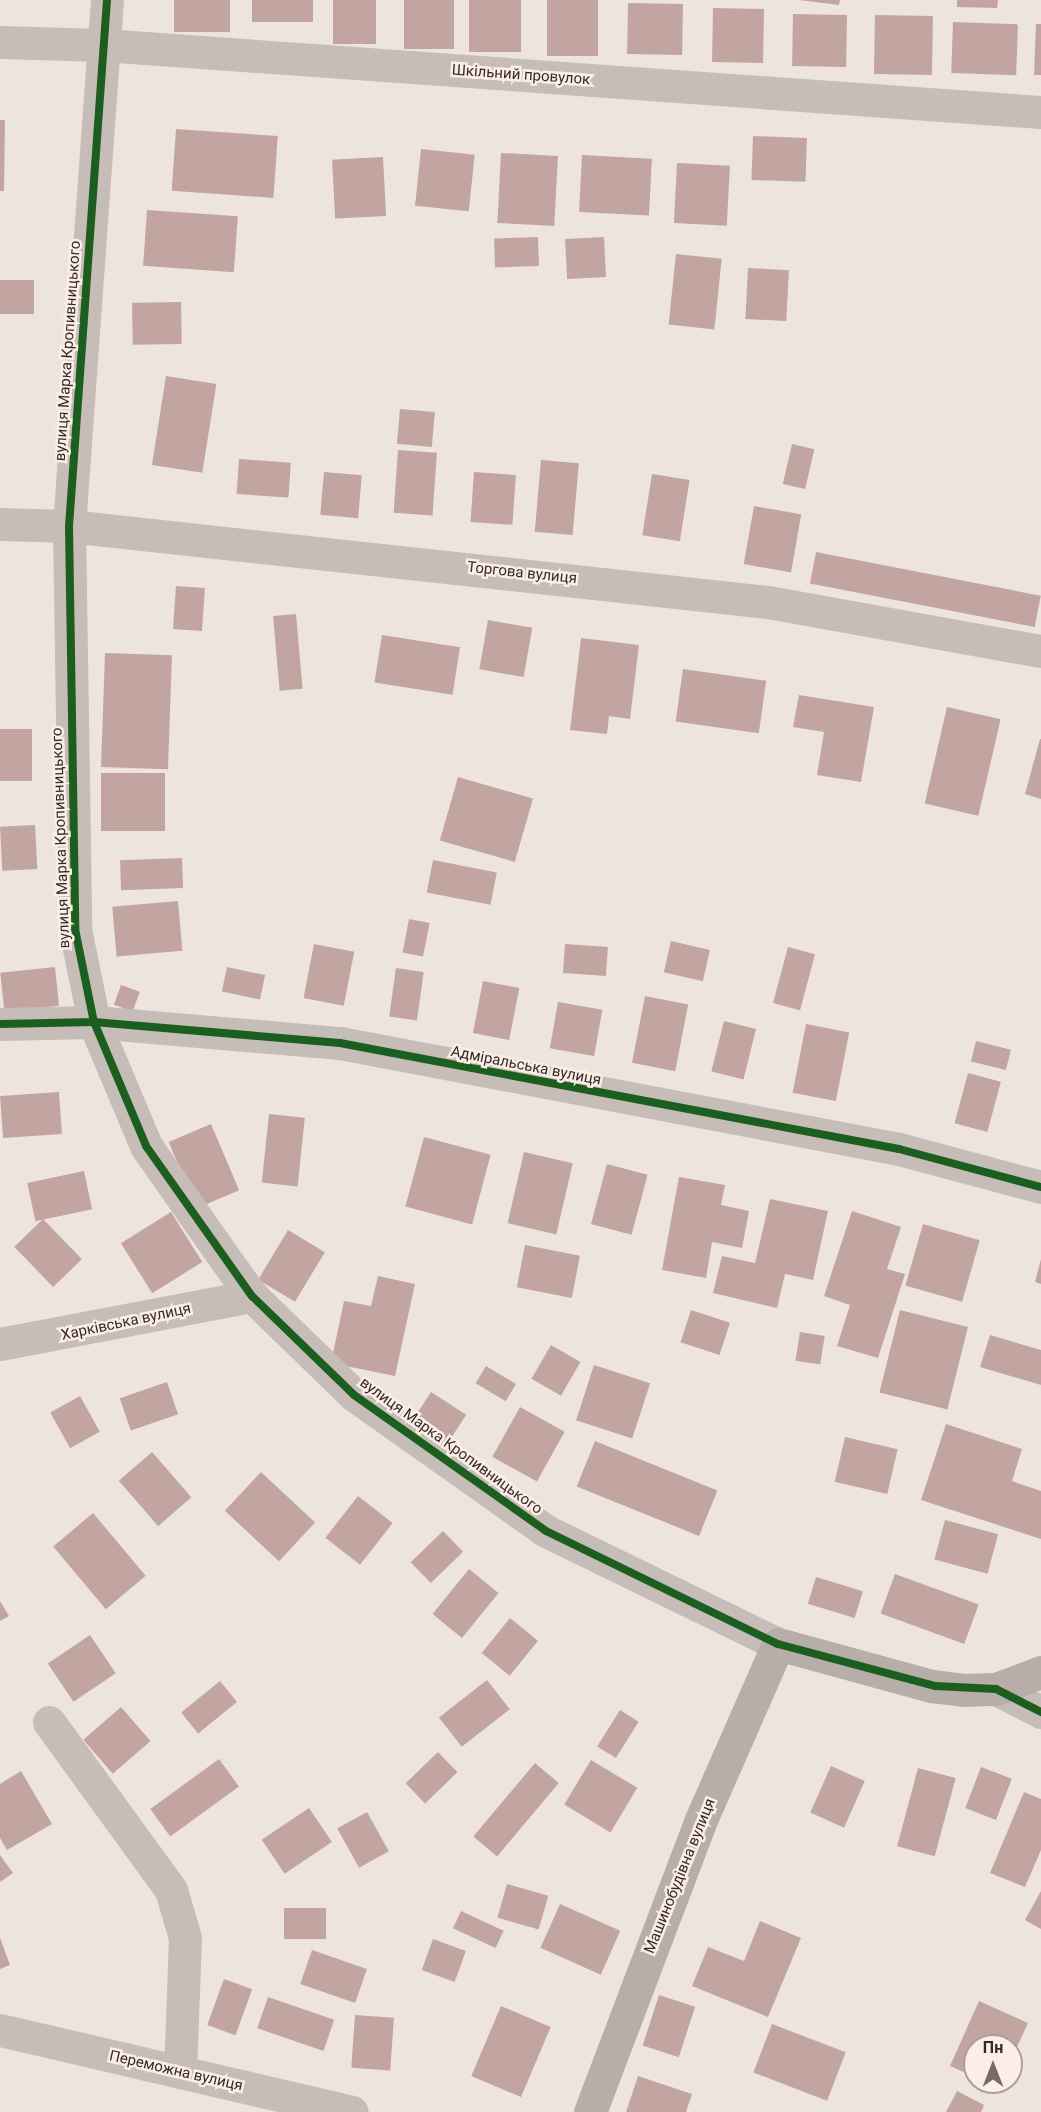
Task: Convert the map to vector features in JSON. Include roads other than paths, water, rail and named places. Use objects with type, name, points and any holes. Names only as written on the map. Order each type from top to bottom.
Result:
[{"type":"street","name":"вулиця Марка Кропивницького","points":[[107,0],[69,526],[75,929],[94,1023],[146,1146],[252,1296],[354,1395],[546,1531],[778,1644],[935,1686],[996,1689],[1041,1712]]},
{"type":"street","name":"Шкільний провулок","points":[[0,42],[104,45],[1041,112]]},
{"type":"street","name":"Торгова вулиця","points":[[0,524],[69,526],[768,602],[1041,651]]},
{"type":"street","name":"Адміральська вулиця","points":[[0,1024],[94,1023],[231,1031],[340,1043],[899,1149],[1041,1187]]},
{"type":"street","name":"Харківська вулиця","points":[[0,1344],[252,1296]]},
{"type":"street","name":"Машинобудівна вулиця","points":[[590,2112],[700,1822],[778,1644]]},
{"type":"street","points":[[996,1689],[1041,1672]]},
{"type":"street","points":[[49,1722],[171,1890],[185,1938],[180,2072]]},
{"type":"street","name":"Переможна вулиця","points":[[0,2030],[352,2112]]}]
